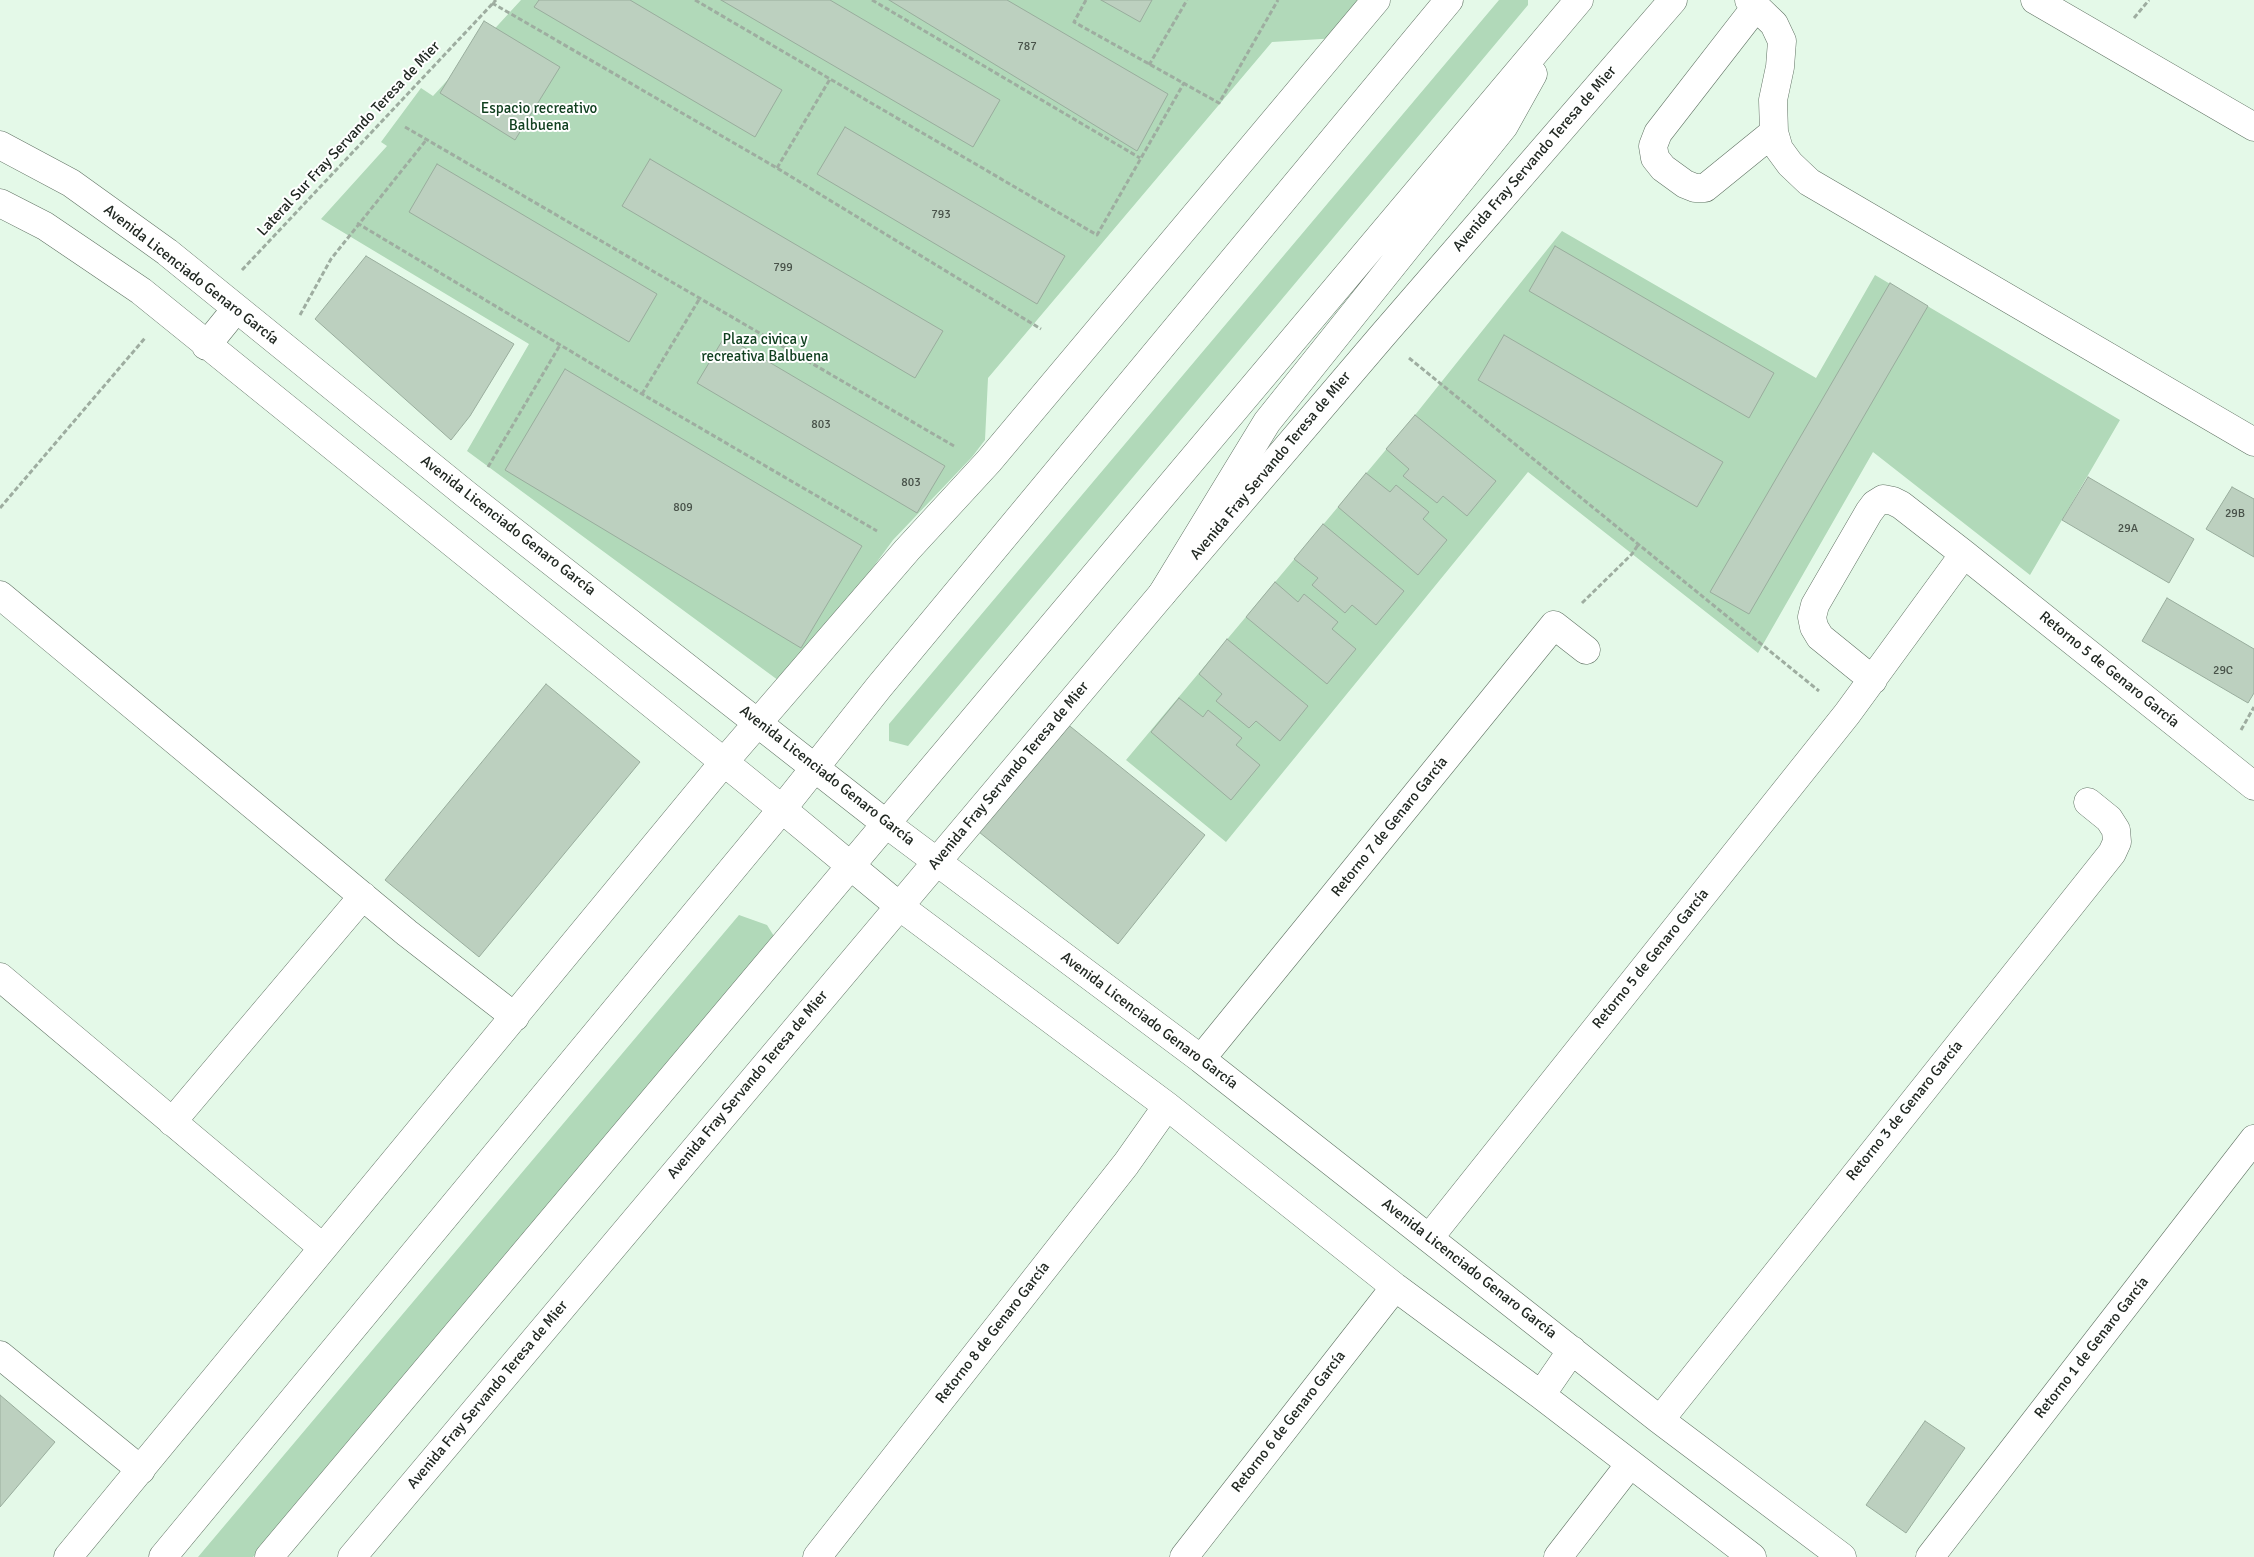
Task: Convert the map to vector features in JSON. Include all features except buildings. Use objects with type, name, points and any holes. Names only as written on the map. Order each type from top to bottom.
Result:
[{"type":"street","points":[[68,1557],[724,762],[907,550],[989,461],[1376,0]]},
{"type":"street","points":[[163,1557],[782,809],[815,766],[1242,247],[1449,0]]},
{"type":"street","name":"Avenida Fray Servando Teresa de Mier","points":[[352,1557],[1162,594],[1673,0]]},
{"type":"street","points":[[2035,0],[2254,128]]},
{"type":"street","points":[[1774,132],[1705,188],[1695,188],[1685,184],[1663,168],[1655,158],[1653,146],[1658,133],[1752,4],[1774,24],[1782,41],[1780,67],[1773,100],[1774,132],[1779,149],[1790,164],[1808,182],[2254,442]]},
{"type":"street","points":[[1162,594],[1268,422],[1504,126],[1572,9]]},
{"type":"street","points":[[270,1557],[849,865],[1572,9]]},
{"type":"street","name":"Avenida Licenciado Genaro García","points":[[0,145],[71,183],[166,252],[468,496],[815,766],[885,823],[1201,1059],[1660,1420],[1842,1557]]},
{"type":"street","points":[[0,203],[45,226],[140,291],[724,762],[899,906],[1167,1106],[1395,1287],[1541,1395],[1752,1557]]},
{"type":"street","points":[[206,346],[228,301]]},
{"type":"street","name":"Retorno 5 de Genaro García","points":[[1873,680],[1820,636],[1814,627],[1812,616],[1815,605],[1875,504],[1883,499],[1901,505],[2254,786]]},
{"type":"street","name":"Retorno 5 de Genaro García","points":[[1429,1238],[1847,714],[1964,554]]},
{"type":"street","points":[[0,595],[363,896],[515,1017]]},
{"type":"street","points":[[1554,625],[1586,650]]},
{"type":"street","name":"Retorno 7 de Genaro García","points":[[1201,1059],[1554,625]]},
{"type":"street","name":"Retorno 3 de Genaro García","points":[[1660,1420],[2112,853],[2117,842],[2116,830],[2109,820],[2088,802]]},
{"type":"street","points":[[172,1122],[363,896]]},
{"type":"street","points":[[0,976],[172,1122],[195,1138],[322,1247]]},
{"type":"street","name":"Retorno 8 de Genaro García","points":[[817,1557],[1126,1164],[1167,1106]]},
{"type":"street","name":"Retorno 1 de Genaro García","points":[[1930,1557],[2254,1139]]},
{"type":"street","name":"Retorno 6 de Genaro García","points":[[1184,1557],[1395,1287]]},
{"type":"street","points":[[1541,1395],[1572,1350]]},
{"type":"street","points":[[0,1355],[141,1470]]},
{"type":"street","points":[[1558,1557],[1630,1464]]},
{"type":"path","points":[[695,0],[1097,235],[1184,83]]},
{"type":"path","points":[[872,0],[1140,158]]},
{"type":"path","points":[[1086,0],[1074,22],[1219,103],[1278,0]]},
{"type":"path","points":[[1149,65],[1187,0]]},
{"type":"path","points":[[494,2],[778,168],[1041,329]]},
{"type":"path","name":"Lateral Sur Fray Servando Teresa de Mier","points":[[228,301],[494,2]]},
{"type":"path","points":[[778,168],[830,79]]},
{"type":"path","points":[[405,127],[972,457],[989,461]]},
{"type":"path","points":[[284,347],[330,259],[427,139]]},
{"type":"path","points":[[357,224],[907,550]]},
{"type":"path","points":[[642,394],[700,298]]},
{"type":"path","points":[[0,508],[166,312]]},
{"type":"path","points":[[1382,336],[1438,384],[1847,714]]},
{"type":"path","points":[[468,496],[489,466],[560,345]]},
{"type":"path","points":[[1554,625],[1590,597],[1638,545]]},
{"type":"green space","name":"Plaza civica y recreativa Balbuena","points":[[521,0],[1370,0],[1338,38],[1272,42],[988,378],[985,440],[972,457],[893,540],[786,686],[467,451],[529,344],[321,219],[387,146],[381,142],[421,88],[433,96]]},
{"type":"green space","points":[[1499,0],[1528,0],[1528,5],[908,746],[889,741],[889,724]]},
{"type":"green space","points":[[1562,231],[1816,378],[1875,275],[2120,420],[2030,575],[1873,452],[1758,653],[1528,472],[1226,842],[1126,760],[1415,415]]},
{"type":"green space","points":[[739,915],[767,925],[777,941],[253,1557],[198,1557]]},
{"type":"park label","name":"Espacio recreativo Balbuena","points":[[539,118]]}]
